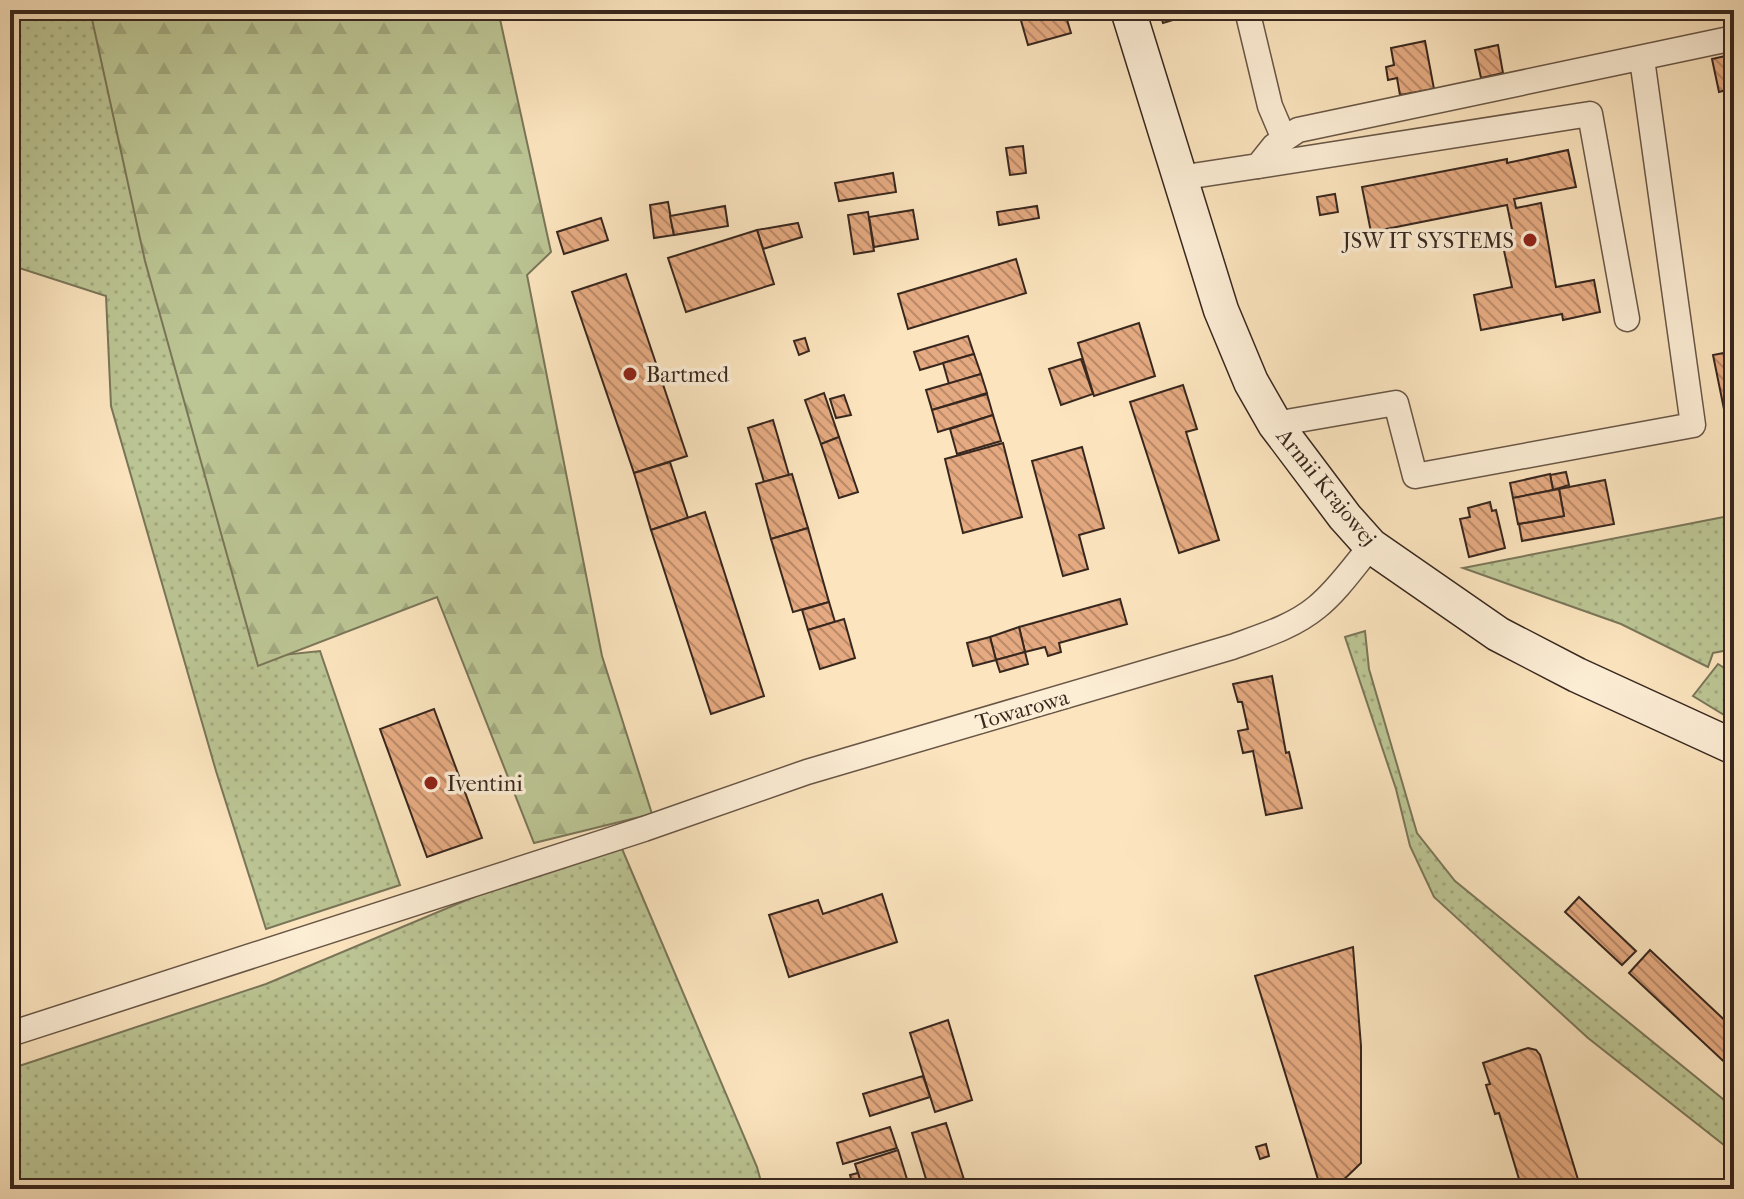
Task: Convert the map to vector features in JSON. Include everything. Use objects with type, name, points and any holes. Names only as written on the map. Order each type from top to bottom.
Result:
[{"type":"street","name":"Armii Krajowej","points":[[1128,10],[1221,310],[1251,382],[1275,424],[1345,517],[1371,546],[1498,634],[1577,675],[1734,747]]},
{"type":"street","points":[[1247,10],[1270,106],[1284,139]]},
{"type":"street","points":[[1258,166],[1274,146],[1298,130],[1734,38]]},
{"type":"street","points":[[1275,424],[1396,403],[1415,476],[1693,425],[1642,59]]},
{"type":"street","points":[[1179,178],[1590,114],[1627,319]]},
{"type":"street","name":"Towarowa","points":[[10,1034],[644,829],[807,772],[1232,647],[1279,630],[1317,607],[1371,546]]},
{"type":"green space","points":[[10,10],[104,10],[264,657],[320,651],[400,885],[266,929],[216,771],[111,406],[106,296],[10,265]]},
{"type":"green space","points":[[90,10],[498,10],[551,252],[527,275],[602,656],[652,814],[534,843],[437,597],[258,666],[145,261]]},
{"type":"green space","points":[[1734,515],[1734,649],[1713,653],[1708,667],[1621,624],[1463,568]]},
{"type":"green space","points":[[1365,631],[1369,669],[1417,833],[1455,881],[1734,1108],[1734,1153],[1588,1038],[1434,897],[1410,846],[1396,789],[1345,637]]},
{"type":"green space","points":[[1718,664],[1734,674],[1734,721],[1693,696]]},
{"type":"green space","points":[[617,837],[757,1167],[763,1189],[10,1189],[10,1069],[266,984]]},
{"type":"building","points":[[1018,10],[1064,10],[1071,33],[1028,45]]},
{"type":"building","points":[[1159,10],[1187,10],[1189,15],[1163,23]]},
{"type":"building","points":[[1704,10],[1734,10],[1734,19],[1726,21],[1724,12],[1706,16]]},
{"type":"building","points":[[1425,41],[1434,89],[1400,95],[1397,78],[1388,80],[1386,67],[1394,65],[1391,48]]},
{"type":"building","points":[[1498,45],[1503,73],[1481,78],[1475,50]]},
{"type":"building","points":[[1734,54],[1734,88],[1719,92],[1712,59]]},
{"type":"building","points":[[1734,115],[1734,166],[1725,117]]},
{"type":"building","points":[[1023,146],[1026,173],[1010,175],[1006,148]]},
{"type":"building","name":"JSW IT SYSTEMS","points":[[1568,150],[1576,187],[1514,199],[1516,208],[1541,203],[1556,287],[1594,280],[1600,312],[1563,320],[1562,314],[1481,330],[1474,295],[1512,287],[1503,246],[1515,244],[1507,205],[1371,232],[1362,187]]},
{"type":"building","points":[[893,173],[896,192],[839,201],[835,183]]},
{"type":"building","points":[[1335,194],[1338,212],[1320,215],[1317,197]]},
{"type":"building","points":[[668,202],[674,235],[654,238],[650,205]]},
{"type":"building","points":[[725,206],[728,226],[674,235],[670,216]]},
{"type":"building","points":[[1037,206],[1039,218],[999,225],[997,212]]},
{"type":"building","points":[[913,210],[918,239],[874,247],[869,217]]},
{"type":"building","points":[[868,212],[874,251],[854,254],[848,215]]},
{"type":"building","points":[[601,218],[608,240],[564,254],[557,232]]},
{"type":"building","points":[[798,223],[802,237],[763,249],[757,230]]},
{"type":"building","points":[[757,230],[774,284],[686,312],[668,258]]},
{"type":"building","points":[[1016,259],[1026,293],[908,329],[898,294]]},
{"type":"building","name":"Bartmed","points":[[626,274],[687,456],[634,473],[572,292]]},
{"type":"building","points":[[1139,323],[1155,376],[1094,396],[1078,343]]},
{"type":"building","points":[[968,336],[974,354],[920,370],[914,352]]},
{"type":"building","points":[[805,338],[809,351],[799,355],[794,341]]},
{"type":"building","points":[[1734,351],[1734,427],[1728,429],[1713,355]]},
{"type":"building","points":[[974,354],[981,374],[949,384],[943,363]]},
{"type":"building","points":[[1081,359],[1093,394],[1061,405],[1049,369]]},
{"type":"building","points":[[981,374],[987,393],[932,410],[926,390]]},
{"type":"building","points":[[1183,385],[1197,429],[1186,432],[1219,540],[1179,553],[1130,402]]},
{"type":"building","points":[[824,393],[839,437],[821,444],[805,400]]},
{"type":"building","points":[[987,394],[993,415],[938,432],[932,410]]},
{"type":"building","points":[[844,395],[851,415],[836,418],[830,399]]},
{"type":"building","points":[[993,415],[1001,441],[957,454],[950,429]]},
{"type":"building","points":[[773,420],[789,475],[764,482],[748,428]]},
{"type":"building","points":[[839,437],[858,492],[839,498],[821,444]]},
{"type":"building","points":[[1003,443],[1022,517],[963,533],[945,459]]},
{"type":"building","points":[[1082,447],[1104,528],[1079,535],[1088,569],[1063,576],[1032,461]]},
{"type":"building","points":[[670,462],[688,518],[651,530],[634,473]]},
{"type":"building","points":[[1566,472],[1569,485],[1553,490],[1550,475]]},
{"type":"building","points":[[792,474],[808,528],[771,539],[756,484]]},
{"type":"building","points":[[1550,474],[1553,490],[1513,498],[1510,483]]},
{"type":"building","points":[[1605,480],[1614,524],[1522,541],[1519,524],[1564,516],[1559,489]]},
{"type":"building","points":[[1559,489],[1564,516],[1518,524],[1513,498]]},
{"type":"building","points":[[1490,502],[1492,511],[1496,510],[1505,548],[1469,557],[1460,519],[1470,517],[1468,508]]},
{"type":"building","points":[[705,512],[764,696],[711,714],[651,530]]},
{"type":"building","points":[[808,528],[829,602],[793,612],[771,539]]},
{"type":"building","points":[[1120,599],[1127,624],[1059,643],[1061,652],[1048,656],[1045,647],[1025,652],[1019,627]]},
{"type":"building","points":[[829,602],[835,622],[808,630],[802,610]]},
{"type":"building","points":[[844,619],[855,658],[820,669],[808,630]]},
{"type":"building","points":[[1019,627],[1025,652],[996,660],[990,637]]},
{"type":"building","points":[[990,637],[996,660],[973,666],[967,643]]},
{"type":"building","points":[[1025,652],[1028,664],[1000,672],[996,660]]},
{"type":"building","points":[[1272,676],[1286,753],[1289,752],[1302,808],[1266,815],[1253,751],[1243,753],[1238,731],[1248,729],[1242,702],[1238,702],[1233,684]]},
{"type":"building","name":"Iventini","points":[[434,709],[482,838],[427,857],[380,729]]},
{"type":"building","points":[[882,894],[897,942],[789,977],[769,915],[818,900],[823,914]]},
{"type":"building","points":[[1579,897],[1636,951],[1622,965],[1565,912]]},
{"type":"building","points":[[1353,947],[1361,1046],[1361,1163],[1334,1189],[1321,1189],[1255,976]]},
{"type":"building","points":[[1650,950],[1734,1029],[1734,1071],[1629,973]]},
{"type":"building","points":[[948,1020],[972,1100],[935,1112],[910,1033]]},
{"type":"building","points":[[1528,1048],[1540,1055],[1580,1186],[1569,1189],[1522,1189],[1499,1113],[1495,1114],[1486,1085],[1490,1084],[1483,1063]]},
{"type":"building","points":[[923,1076],[930,1097],[870,1116],[863,1094]]},
{"type":"building","points":[[946,1123],[967,1189],[929,1189],[912,1133]]},
{"type":"building","points":[[890,1127],[897,1148],[843,1164],[837,1143]]},
{"type":"building","points":[[1266,1144],[1269,1156],[1260,1159],[1256,1147]]},
{"type":"building","points":[[898,1150],[910,1189],[863,1189],[855,1164]]},
{"type":"building","points":[[858,1173],[863,1189],[854,1189],[850,1175]]},
{"type":"place","name":"JSW IT SYSTEMS","points":[[1530,240]]},
{"type":"place","name":"Bartmed","points":[[630,374]]},
{"type":"place","name":"Iventini","points":[[431,783]]}]
